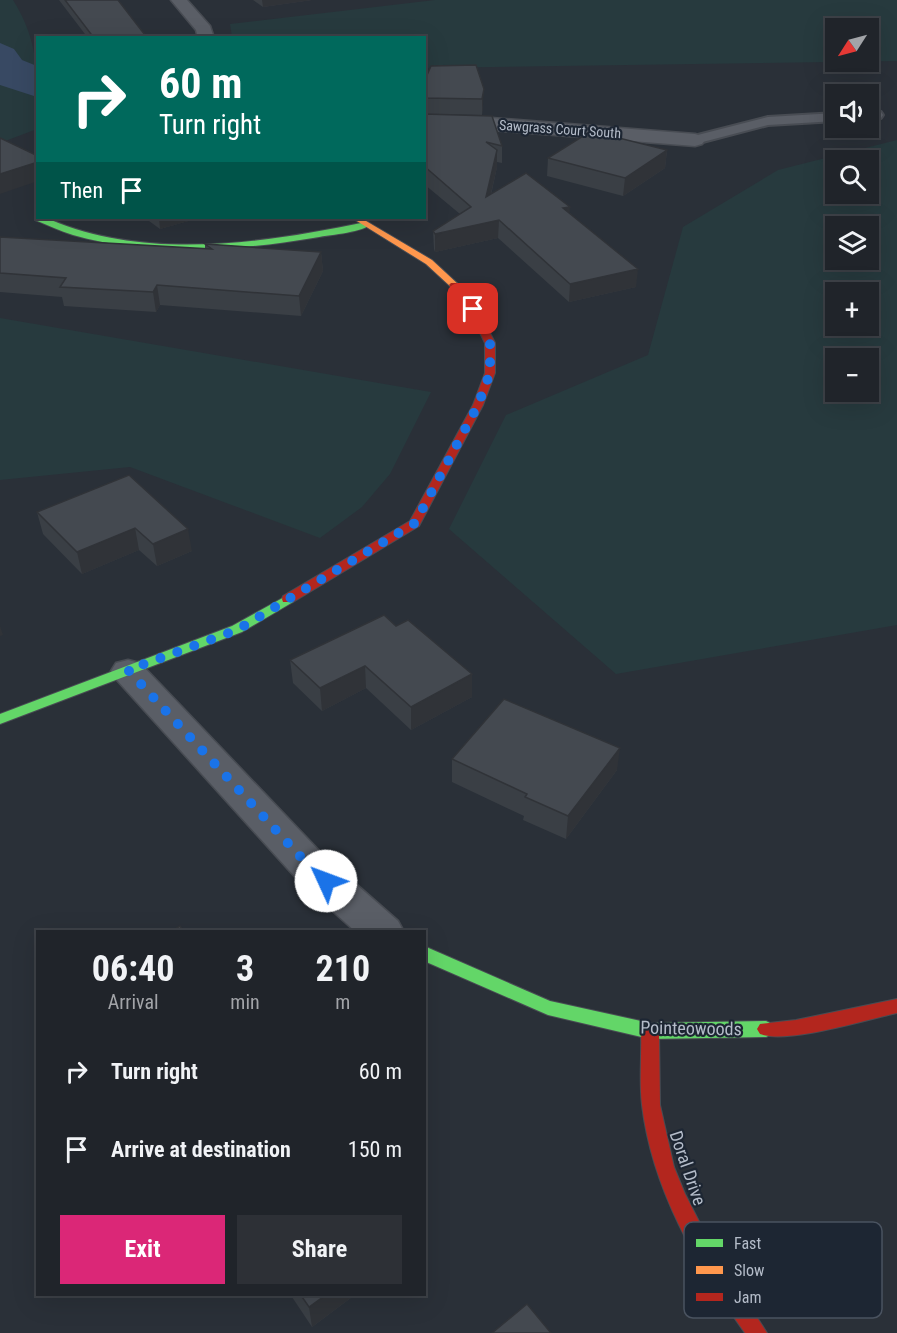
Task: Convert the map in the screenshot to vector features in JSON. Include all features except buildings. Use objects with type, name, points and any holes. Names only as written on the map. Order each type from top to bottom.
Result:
[{"type":"street","points":[[179,0],[204,29],[206,36]]},
{"type":"street","name":"Sawgrass Court South","points":[[426,122],[479,123],[694,140]]},
{"type":"street","points":[[0,718],[237,630],[415,523],[473,415],[490,373],[490,344],[473,309],[454,285],[429,262],[361,221],[299,239],[248,245],[207,245],[142,242],[78,233],[42,219]]},
{"type":"street","points":[[128,670],[311,868],[382,930]]},
{"type":"street","name":"Pointeowoods","points":[[426,954],[548,1008],[650,1031],[796,1028],[897,1006]]},
{"type":"street","name":"Doral Drive","points":[[650,1031],[651,1104],[669,1176],[688,1222]]},
{"type":"street","name":"Doral Drive","points":[[746,1318],[757,1333]]},
{"type":"lane","points":[[694,140],[768,121],[825,118]]},
{"type":"green space","points":[[0,0],[13,0],[29,32],[36,62],[36,129],[0,143]]},
{"type":"green space","points":[[435,0],[897,0],[897,61],[879,61],[879,18],[825,18],[825,62],[426,68],[426,36],[232,36],[230,24]]},
{"type":"green space","points":[[897,140],[897,625],[616,674],[449,529],[506,415],[648,355],[683,227],[778,170],[825,158],[825,204],[879,204],[879,150],[857,150]]},
{"type":"green space","points":[[0,318],[431,392],[390,474],[362,507],[320,538],[130,467],[0,480]]},
{"type":"water","points":[[0,43],[14,49],[22,60],[36,66],[36,97],[0,85]]},
{"type":"traffic: fast","points":[[41,219],[76,233],[111,241],[184,247],[259,243],[366,225]]},
{"type":"traffic: fast","points":[[0,719],[237,629],[288,599]]},
{"type":"traffic: fast","points":[[426,954],[548,1008],[650,1031],[766,1029]]},
{"type":"traffic: slow","points":[[358,219],[429,262],[454,285]]},
{"type":"traffic: jam","points":[[288,599],[415,523],[478,405],[490,373],[490,343],[473,309],[454,285]]},
{"type":"traffic: jam","points":[[766,1029],[796,1028],[897,1006]]},
{"type":"traffic: jam","points":[[650,1031],[651,1105],[656,1137],[676,1197],[687,1222]]},
{"type":"traffic: jam","points":[[747,1318],[757,1333]]},
{"type":"route","points":[[326,881],[311,868],[128,670],[237,630],[415,523],[478,405],[490,373],[490,344],[473,309]]}]
